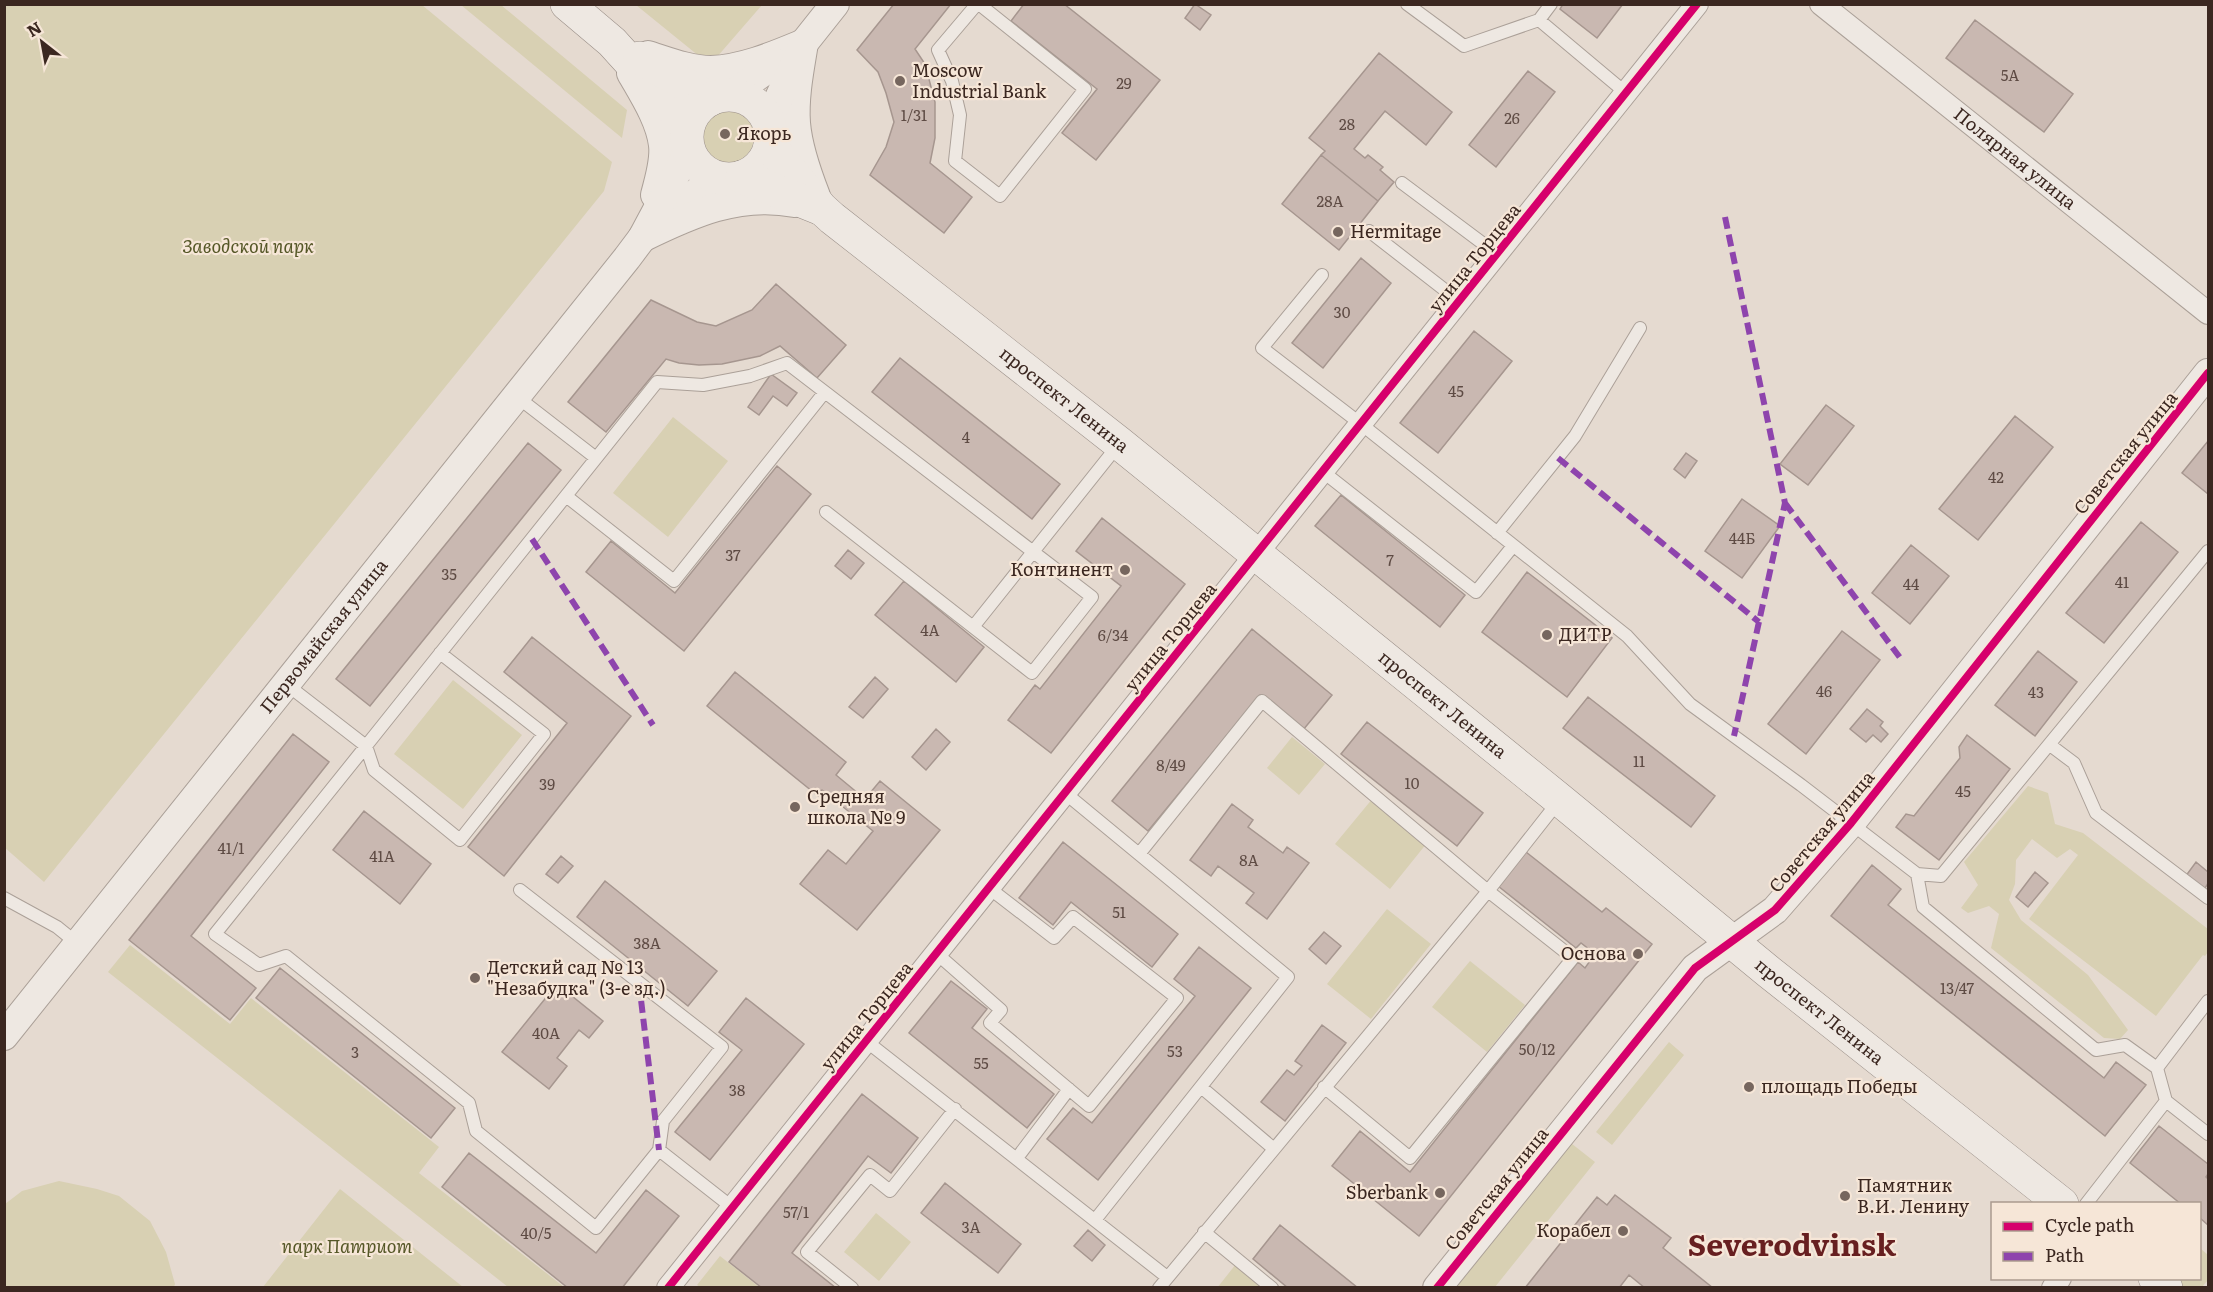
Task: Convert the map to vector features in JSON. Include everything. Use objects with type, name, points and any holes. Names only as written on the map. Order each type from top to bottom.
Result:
[{"type":"main road","points":[[567,4],[612,42],[688,138],[696,163],[704,171],[729,177],[821,208]]},
{"type":"main road","points":[[612,42],[721,97],[745,98],[755,105],[769,134],[821,208]]},
{"type":"main road","points":[[688,138],[696,111],[721,97]]},
{"type":"main road","points":[[729,177],[754,171],[764,161],[769,134]]},
{"type":"main road","name":"проспект Ленина","points":[[821,208],[1119,443],[1732,940],[1778,980],[2061,1202]]},
{"type":"street","points":[[769,134],[804,43],[835,4]]},
{"type":"street","name":"улица Торцева","points":[[668,1287],[1697,4]]},
{"type":"street","name":"Полярная улица","points":[[1821,4],[2208,313]]},
{"type":"street","points":[[612,42],[677,64],[710,70],[737,67],[771,57],[804,43]]},
{"type":"street","points":[[612,42],[658,125],[663,145],[662,166],[642,238]]},
{"type":"street","points":[[721,97],[804,43]]},
{"type":"street","points":[[804,43],[796,122],[800,150],[821,208]]},
{"type":"street","points":[[642,238],[688,138]]},
{"type":"street","points":[[642,238],[729,177]]},
{"type":"street","points":[[642,238],[704,209],[733,202],[760,200],[790,202],[821,208]]},
{"type":"street","name":"Первомайская улица","points":[[4,1036],[642,238]]},
{"type":"street","name":"Советская улица","points":[[1437,1287],[1695,968],[1776,910],[1851,823],[2208,373]]},
{"type":"lane","points":[[978,4],[1085,88],[1000,196],[955,161],[960,116],[952,81],[938,50],[978,4]]},
{"type":"lane","points":[[1407,4],[1464,46],[1539,20],[1551,4]]},
{"type":"lane","points":[[1539,20],[1626,93]]},
{"type":"lane","points":[[1402,183],[1497,254]]},
{"type":"lane","points":[[1369,231],[1459,302]]},
{"type":"lane","points":[[1322,275],[1262,348],[1627,636],[1690,704],[1917,874],[1941,876],[2208,550]]},
{"type":"lane","points":[[1497,533],[1575,436],[1640,328]]},
{"type":"lane","points":[[520,890],[722,1047],[663,1121],[659,1150],[596,1228],[476,1131],[469,1103],[286,956],[259,965],[215,934],[657,382],[703,385],[750,376],[787,363],[1092,597],[1032,673],[826,512]]},
{"type":"lane","points":[[566,496],[674,581],[824,393]]},
{"type":"lane","points":[[516,396],[596,458]]},
{"type":"lane","points":[[973,627],[1119,443]]},
{"type":"lane","points":[[1322,471],[1476,592],[1513,546]]},
{"type":"lane","points":[[286,684],[366,746],[374,770],[460,840],[544,734],[440,653]]},
{"type":"lane","points":[[1139,854],[1262,701],[1488,891],[1572,958],[1410,1158],[1324,1087]]},
{"type":"lane","points":[[2050,745],[2074,763],[2096,813],[2208,898]]},
{"type":"lane","points":[[1065,793],[1288,976],[1095,1220]]},
{"type":"lane","points":[[1159,1287],[1488,891],[1560,800]]},
{"type":"lane","points":[[1917,874],[1923,907],[2096,1050],[2125,1045],[2157,1068],[2166,1101],[2208,1134]]},
{"type":"lane","points":[[936,953],[1001,1010],[990,1023],[1089,1106],[1177,998],[1073,917],[1054,938],[988,888]]},
{"type":"lane","points":[[4,898],[57,927],[78,944]]},
{"type":"lane","points":[[2157,1068],[2208,1001]]},
{"type":"lane","points":[[867,1041],[1167,1277]]},
{"type":"lane","points":[[1201,1087],[1274,1149]]},
{"type":"lane","points":[[1017,1158],[1069,1089]]},
{"type":"lane","points":[[2087,1202],[2166,1101]]},
{"type":"lane","points":[[852,1287],[807,1252],[870,1175],[890,1191],[955,1109]]},
{"type":"lane","points":[[659,1150],[733,1208]]},
{"type":"lane","points":[[1204,1232],[1272,1287]]},
{"type":"green space","name":"Заводской парк","points":[[5,4],[422,5],[612,162],[604,191],[44,882],[4,847]]},
{"type":"green space","points":[[461,5],[501,5],[627,110],[622,138]]},
{"type":"green space","points":[[636,5],[762,5],[710,65]]},
{"type":"green space","points":[[728,111],[738,113],[746,119],[752,127],[754,137],[752,147],[746,155],[738,161],[728,163],[718,161],[710,155],[704,147],[702,137],[704,127],[710,119],[718,113]]},
{"type":"green space","points":[[673,417],[728,461],[668,537],[613,493]]},
{"type":"green space","points":[[453,680],[522,735],[463,809],[394,754]]},
{"type":"green space","points":[[1292,737],[1325,764],[1299,795],[1267,768]]},
{"type":"green space","points":[[2028,786],[2048,793],[2055,824],[2083,833],[2208,929],[2208,952],[2205,956],[2203,955],[2156,1016],[2029,919],[2078,855],[2070,849],[2057,858],[2032,839],[2016,860],[2015,884],[2009,900],[2021,920],[2088,975],[2128,1030],[2120,1039],[2104,1038],[1991,948],[1999,914],[1989,906],[1968,913],[1961,908],[1978,885],[1964,862]]},
{"type":"green space","points":[[1373,798],[1427,843],[1390,889],[1335,844]]},
{"type":"green space","points":[[1387,909],[1431,944],[1371,1019],[1327,984]]},
{"type":"green space","points":[[130,945],[230,1024],[251,998],[439,1147],[419,1173],[564,1287],[508,1287],[108,972]]},
{"type":"green space","points":[[1470,961],[1525,1005],[1487,1052],[1432,1007]]},
{"type":"green space","points":[[1669,1042],[1684,1055],[1612,1145],[1596,1132]]},
{"type":"green space","points":[[1567,1140],[1595,1162],[1495,1287],[1448,1288]]},
{"type":"green space","points":[[59,1181],[119,1196],[150,1221],[166,1252],[174,1287],[5,1287],[5,1204],[22,1191]]},
{"type":"green space","name":"парк Патриот","points":[[340,1189],[463,1287],[263,1287]]},
{"type":"green space","points":[[876,1213],[911,1242],[879,1281],[844,1252]]},
{"type":"green space","points":[[2201,1249],[2208,1255],[2208,1280],[2202,1287],[2180,1287],[2170,1280],[2201,1280]]},
{"type":"green space","points":[[720,1256],[759,1287],[700,1287],[697,1285]]},
{"type":"green space","points":[[1236,1264],[1264,1288],[1217,1288]]},
{"type":"building","points":[[894,4],[951,4],[915,49],[925,64],[935,102],[935,138],[930,163],[972,197],[944,233],[870,175],[886,147],[894,122],[878,72],[857,50]]},
{"type":"building","points":[[1024,4],[1064,4],[1160,80],[1096,160],[1062,133],[1097,89],[1011,21]]},
{"type":"building","points":[[1195,4],[1211,15],[1200,30],[1185,18]]},
{"type":"building","points":[[1563,4],[1623,4],[1597,38],[1560,9]]},
{"type":"building","points":[[1975,20],[2073,94],[2044,132],[1946,58]]},
{"type":"building","points":[[1379,53],[1452,112],[1426,145],[1385,111],[1354,149],[1365,158],[1368,155],[1383,167],[1380,170],[1394,182],[1378,201],[1321,155],[1325,151],[1309,138]]},
{"type":"building","points":[[1528,71],[1555,92],[1496,167],[1469,145]]},
{"type":"building","points":[[1321,155],[1378,201],[1339,250],[1282,204]]},
{"type":"building","points":[[1361,258],[1391,283],[1323,368],[1292,343]]},
{"type":"building","points":[[776,284],[846,345],[817,378],[780,346],[760,356],[722,364],[699,365],[666,359],[606,432],[568,402],[651,300],[697,322],[716,326],[752,310]]},
{"type":"building","points":[[1474,331],[1512,361],[1438,453],[1400,423]]},
{"type":"building","points":[[900,358],[1060,484],[1032,519],[872,392]]},
{"type":"building","points":[[771,374],[797,393],[787,406],[773,396],[759,415],[748,407]]},
{"type":"building","points":[[1826,405],[1854,426],[1808,485],[1780,464]]},
{"type":"building","points":[[2015,416],[2053,447],[1978,540],[1939,509]]},
{"type":"building","points":[[2208,441],[2208,494],[2182,473]]},
{"type":"building","points":[[528,443],[561,470],[370,706],[336,679]]},
{"type":"building","points":[[1686,453],[1697,461],[1685,478],[1674,469]]},
{"type":"building","points":[[777,466],[811,494],[684,651],[586,572],[611,541],[675,593]]},
{"type":"building","points":[[1341,495],[1465,595],[1440,627],[1315,526]]},
{"type":"building","points":[[1742,499],[1780,526],[1742,578],[1705,551]]},
{"type":"building","points":[[1102,518],[1185,584],[1051,753],[1008,720],[1035,685],[1040,689],[1121,586],[1076,551]]},
{"type":"building","points":[[2141,522],[2178,552],[2104,643],[2066,613]]},
{"type":"building","points":[[1911,545],[1949,576],[1910,624],[1872,593]]},
{"type":"building","points":[[848,550],[864,563],[851,579],[835,566]]},
{"type":"building","name":"ДИТР","points":[[1527,572],[1612,638],[1567,697],[1482,632]]},
{"type":"building","points":[[904,581],[984,647],[956,682],[875,615]]},
{"type":"building","points":[[1252,629],[1332,695],[1303,730],[1260,695],[1148,831],[1112,801]]},
{"type":"building","points":[[1842,631],[1880,660],[1806,754],[1768,724]]},
{"type":"building","points":[[532,637],[631,716],[504,876],[468,847],[567,723],[504,672]]},
{"type":"building","points":[[2038,651],[2077,682],[2035,736],[1995,705]]},
{"type":"building","points":[[735,672],[846,762],[836,775],[865,799],[880,781],[940,830],[857,930],[800,884],[828,850],[846,864],[873,831],[822,790],[818,796],[707,706]]},
{"type":"building","points":[[875,677],[888,689],[863,718],[849,707]]},
{"type":"building","points":[[1588,697],[1715,796],[1691,827],[1563,728]]},
{"type":"building","points":[[1867,709],[1883,722],[1880,726],[1888,734],[1881,742],[1873,735],[1866,742],[1850,729]]},
{"type":"building","points":[[1367,722],[1483,813],[1457,846],[1341,754]]},
{"type":"building","points":[[936,729],[950,742],[926,770],[912,757]]},
{"type":"building","points":[[293,734],[329,762],[191,936],[256,988],[230,1020],[129,940]]},
{"type":"building","points":[[1967,735],[2010,769],[1939,860],[1896,827],[1906,814],[1914,816],[1960,758],[1959,747]]},
{"type":"building","points":[[1232,804],[1253,820],[1248,827],[1283,853],[1287,847],[1309,863],[1267,919],[1246,903],[1254,893],[1218,866],[1211,876],[1190,860]]},
{"type":"building","points":[[364,811],[431,864],[400,904],[333,850]]},
{"type":"building","points":[[1063,842],[1178,934],[1152,967],[1071,902],[1053,925],[1019,898]]},
{"type":"building","points":[[1526,852],[1602,912],[1606,908],[1652,944],[1419,1236],[1332,1166],[1360,1131],[1410,1172],[1578,962],[1585,968],[1595,954],[1581,943],[1576,948],[1498,886]]},
{"type":"building","points":[[561,856],[573,866],[558,883],[546,874]]},
{"type":"building","points":[[2196,862],[2208,872],[2208,883],[2204,890],[2185,877]]},
{"type":"building","points":[[1872,865],[1901,889],[1888,905],[2104,1078],[2116,1062],[2146,1085],[2105,1136],[1831,916]]},
{"type":"building","points":[[2035,872],[2048,883],[2028,907],[2016,897]]},
{"type":"building","points":[[605,881],[717,971],[688,1006],[577,917]]},
{"type":"building","points":[[1324,932],[1341,946],[1326,964],[1309,949]]},
{"type":"building","points":[[1199,947],[1251,988],[1098,1180],[1047,1139],[1073,1108],[1092,1123],[1195,996],[1174,979]]},
{"type":"building","points":[[280,968],[455,1108],[431,1138],[256,998]]},
{"type":"building","points":[[951,981],[987,1009],[972,1028],[1054,1094],[1027,1128],[909,1033]]},
{"type":"building","points":[[557,984],[603,1021],[589,1038],[579,1030],[557,1058],[567,1066],[549,1089],[502,1052]]},
{"type":"building","points":[[746,998],[804,1044],[710,1160],[675,1132],[742,1050],[719,1032]]},
{"type":"building","points":[[1322,1025],[1346,1043],[1285,1121],[1261,1102],[1287,1070],[1294,1075],[1302,1066],[1295,1061]]},
{"type":"building","points":[[862,1094],[918,1138],[891,1173],[868,1156],[792,1253],[836,1288],[762,1288],[729,1262]]},
{"type":"building","points":[[2159,1126],[2208,1164],[2206,1177],[2208,1179],[2208,1225],[2201,1219],[2201,1202],[2179,1202],[2130,1163]]},
{"type":"building","points":[[469,1153],[596,1253],[646,1190],[679,1216],[622,1288],[568,1288],[442,1187]]},
{"type":"building","points":[[945,1183],[1021,1244],[998,1273],[921,1213]]},
{"type":"building","points":[[1615,1195],[1671,1238],[1663,1248],[1713,1288],[1645,1288],[1629,1275],[1619,1288],[1525,1288],[1597,1197],[1607,1205]]},
{"type":"building","points":[[1280,1225],[1358,1288],[1288,1288],[1253,1259]]},
{"type":"building","points":[[1088,1230],[1105,1245],[1092,1261],[1074,1246]]},
{"type":"marked path","points":[[1725,217],[1785,503],[1734,736]]},
{"type":"marked path","points":[[1558,458],[1759,622]]},
{"type":"marked path","points":[[1785,503],[1901,659]]},
{"type":"marked path","points":[[532,539],[653,725]]},
{"type":"marked path","points":[[639,983],[659,1150]]},
{"type":"cycle path","points":[[668,1288],[1697,4]]},
{"type":"cycle path","points":[[1437,1288],[1695,968],[1775,910],[1851,823],[2208,373]]},
{"type":"place","name":"Moscow Industrial Bank","points":[[900,81]]},
{"type":"place","name":"Якорь","points":[[725,134]]},
{"type":"place","name":"Hermitage","points":[[1338,232]]},
{"type":"place","name":"Континент","points":[[1125,570]]},
{"type":"place","name":"ДИТР","points":[[1547,635]]},
{"type":"place","name":"Средняя школа № 9","points":[[795,807]]},
{"type":"place","name":"Основа","points":[[1638,954]]},
{"type":"place","name":"Детский сад № 13 \"Незабудка\" (3-е зд.)","points":[[475,978]]},
{"type":"place","name":"площадь Победы","points":[[1749,1087]]},
{"type":"place","name":"Sberbank","points":[[1440,1193]]},
{"type":"place","name":"Памятник В.И. Ленину","points":[[1845,1196]]},
{"type":"place","name":"Корабел","points":[[1623,1231]]},
{"type":"district","name":"Severodvinsk","points":[[1792,1246]]}]
